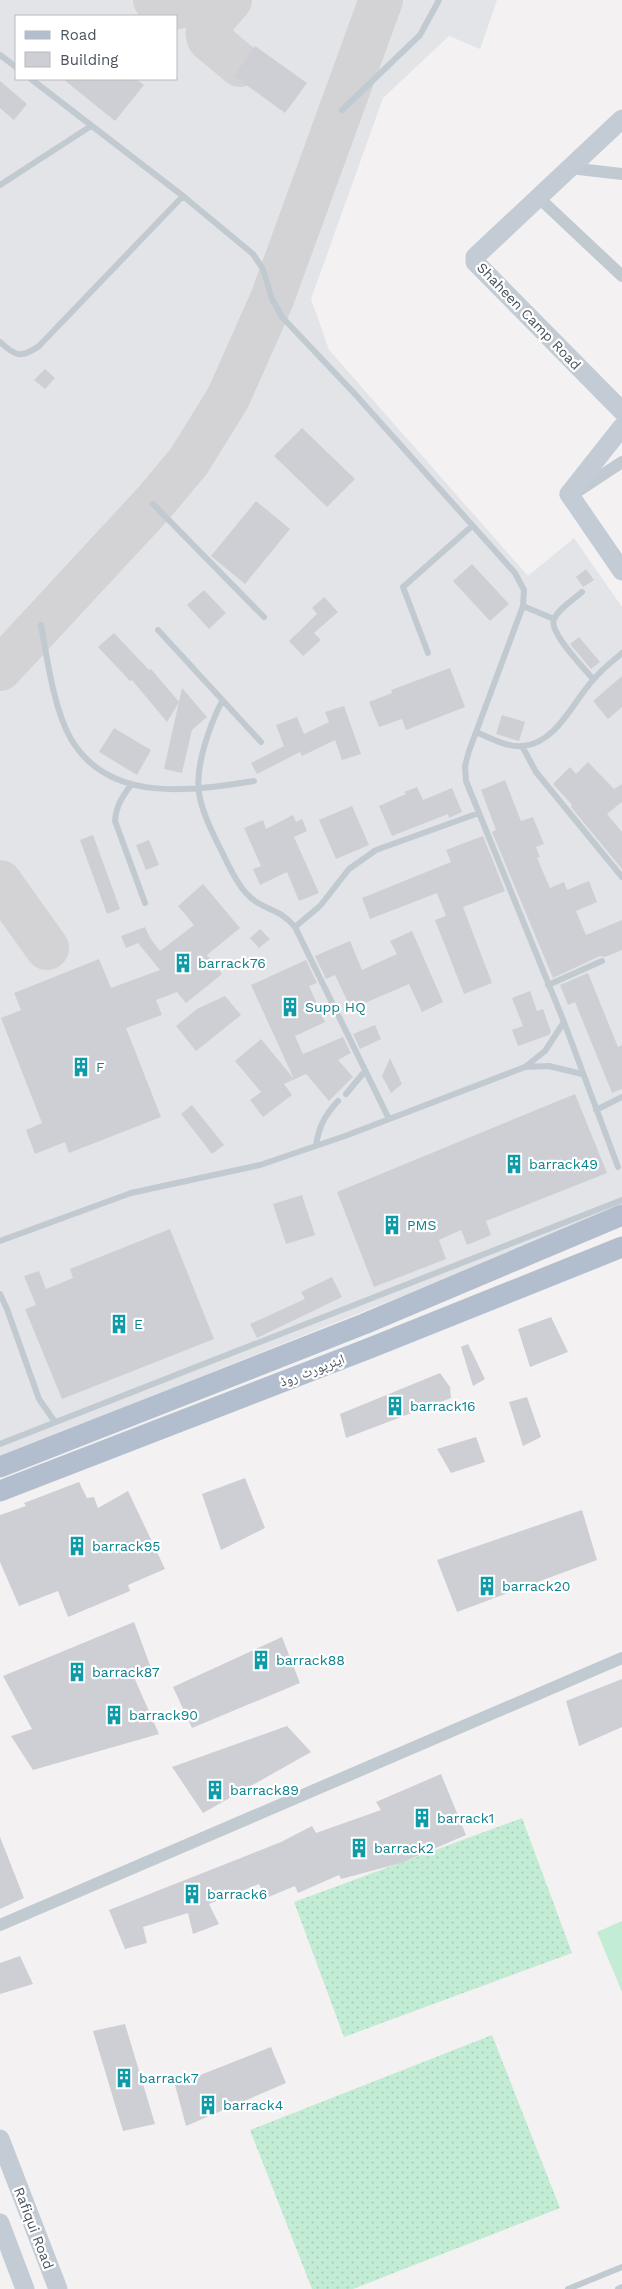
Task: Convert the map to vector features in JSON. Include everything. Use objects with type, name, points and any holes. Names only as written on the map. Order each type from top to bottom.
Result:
[{"type":"main road","points":[[0,1467],[364,1324],[622,1215]]},
{"type":"main road","name":"ایئرپورٹ روڈ","points":[[0,1491],[370,1348],[622,1247]]},
{"type":"street","name":"Shaheen Camp Road","points":[[622,119],[475,257],[476,262],[622,411]]},
{"type":"street","points":[[570,168],[622,174]]},
{"type":"street","points":[[538,197],[622,276]]},
{"type":"street","points":[[622,427],[570,491],[569,497],[622,571]]},
{"type":"street","points":[[569,497],[622,462]]},
{"type":"street","points":[[0,1925],[622,1658]]},
{"type":"street","name":"Rafiqui Road","points":[[0,2139],[58,2289]]},
{"type":"street","points":[[0,2223],[26,2289]]},
{"type":"lane","points":[[342,110],[420,35],[439,0]]},
{"type":"lane","points":[[0,55],[15,66]]},
{"type":"lane","points":[[32,80],[183,196],[253,254],[263,269],[272,298],[282,317],[354,392],[515,573],[524,590],[524,606],[476,732],[465,766],[466,781],[564,1022],[618,1167]]},
{"type":"lane","points":[[0,185],[91,126]]},
{"type":"lane","points":[[0,342],[18,355],[28,354],[39,346],[183,196]]},
{"type":"lane","points":[[153,504],[264,617]]},
{"type":"lane","points":[[428,653],[402,587],[472,526]]},
{"type":"lane","points":[[582,592],[554,619],[553,626],[557,636],[593,679]]},
{"type":"lane","points":[[524,606],[554,619]]},
{"type":"lane","points":[[41,624],[60,712],[71,739],[89,761],[112,777],[131,785],[156,789],[198,790],[254,781]]},
{"type":"lane","points":[[158,630],[261,742]]},
{"type":"lane","points":[[476,732],[498,741],[522,746],[544,739],[556,728],[593,679],[622,653]]},
{"type":"lane","points":[[222,701],[211,723],[204,744],[198,790],[206,816],[231,871],[246,892],[261,906],[276,910],[287,916],[295,927],[389,1119]]},
{"type":"lane","points":[[522,746],[536,772],[622,877]]},
{"type":"lane","points":[[131,785],[121,798],[116,810],[115,821],[145,903]]},
{"type":"lane","points":[[295,927],[320,906],[349,869],[376,850],[479,813]]},
{"type":"lane","points":[[548,985],[602,961]]},
{"type":"lane","points":[[0,1241],[131,1193],[260,1165],[389,1119],[525,1066],[544,1051],[564,1022]]},
{"type":"lane","points":[[525,1066],[549,1066],[582,1074]]},
{"type":"lane","points":[[346,1094],[365,1071]]},
{"type":"lane","points":[[596,1110],[622,1097]]},
{"type":"lane","points":[[316,1145],[318,1130],[322,1120],[338,1101]]},
{"type":"lane","points":[[0,1444],[622,1200]]},
{"type":"lane","points":[[0,1294],[39,1398],[54,1422]]},
{"type":"lane","points":[[568,2289],[622,2267]]},
{"type":"lane","points":[[618,2289],[622,2287]]},
{"type":"shaded area","points":[[0,0],[497,0],[480,49],[449,36],[383,98],[311,299],[329,350],[528,576],[574,538],[622,607],[622,1208],[0,1457]]},
{"type":"green space","points":[[522,1818],[572,1953],[344,2037],[294,1902]]},
{"type":"green space","points":[[622,1921],[622,1992],[597,1932]]},
{"type":"green space","points":[[492,2035],[560,2208],[353,2289],[312,2289],[250,2130]]},
{"type":"building","points":[[255,46],[307,83],[285,113],[234,76]]},
{"type":"building","points":[[64,80],[137,80],[144,85],[115,121]]},
{"type":"building","points":[[0,81],[27,104],[14,120],[0,108]]},
{"type":"building","points":[[45,369],[55,378],[45,389],[34,380]]},
{"type":"building","points":[[302,428],[355,479],[327,507],[274,456]]},
{"type":"building","points":[[256,501],[290,529],[245,584],[211,556]]},
{"type":"building","points":[[472,564],[509,604],[490,621],[453,581]]},
{"type":"building","points":[[586,569],[594,580],[583,587],[576,577]]},
{"type":"building","points":[[204,590],[226,613],[209,629],[187,605]]},
{"type":"building","points":[[324,597],[338,612],[314,633],[321,640],[303,656],[289,641],[317,614],[312,608]]},
{"type":"building","points":[[114,633],[149,670],[151,669],[179,702],[167,722],[132,680],[130,681],[98,647]]},
{"type":"building","points":[[579,637],[600,662],[591,669],[570,644]]},
{"type":"building","points":[[450,668],[465,707],[406,730],[402,719],[379,727],[369,702],[392,693],[391,690]]},
{"type":"building","points":[[622,676],[622,707],[608,719],[593,701]]},
{"type":"building","points":[[182,688],[207,717],[192,730],[182,773],[164,769]]},
{"type":"building","points":[[344,706],[361,754],[342,760],[335,740],[302,756],[300,752],[257,774],[251,763],[284,746],[276,725],[297,717],[304,734],[329,722],[325,712]]},
{"type":"building","points":[[502,715],[525,722],[519,741],[496,734]]},
{"type":"building","points":[[114,728],[151,750],[137,775],[99,752]]},
{"type":"building","points":[[588,762],[614,789],[622,784],[622,802],[607,814],[622,832],[622,869],[571,807],[572,805],[553,784],[570,767],[576,774]]},
{"type":"building","points":[[505,780],[521,821],[533,817],[544,844],[536,847],[540,857],[537,858],[550,888],[564,882],[567,890],[589,881],[597,902],[576,911],[586,935],[622,920],[622,950],[605,957],[600,956],[553,978],[492,832],[496,830],[481,790]]},
{"type":"building","points":[[417,787],[423,800],[452,788],[462,812],[449,818],[448,814],[392,836],[379,806]]},
{"type":"building","points":[[352,806],[369,845],[336,859],[319,820]]},
{"type":"building","points":[[293,815],[296,822],[302,819],[307,831],[294,837],[319,893],[299,901],[287,872],[260,885],[253,869],[261,866],[244,828],[263,820],[266,829]]},
{"type":"building","points":[[93,835],[120,909],[107,914],[80,840]]},
{"type":"building","points":[[483,836],[505,891],[463,907],[492,983],[464,994],[435,920],[446,916],[437,893],[370,919],[362,898],[451,862],[446,850]]},
{"type":"building","points":[[149,840],[159,865],[146,870],[136,845]]},
{"type":"building","name":"F","points":[[203,884],[240,928],[207,955],[222,974],[186,1003],[177,992],[156,1000],[162,1015],[126,1028],[161,1117],[69,1153],[65,1142],[35,1154],[26,1130],[42,1123],[1,1018],[21,1010],[14,993],[99,959],[111,988],[160,970],[138,943],[126,948],[121,936],[145,927],[150,938],[160,951],[194,925],[178,906]]},
{"type":"building","points":[[260,929],[270,939],[259,948],[250,938]]},
{"type":"building","points":[[412,931],[443,1002],[422,1012],[409,984],[351,1009],[335,975],[326,979],[315,956],[350,941],[362,970],[397,954],[390,941]]},
{"type":"building","points":[[306,960],[317,983],[309,986],[325,1022],[295,1036],[303,1054],[343,1037],[351,1053],[338,1060],[353,1077],[329,1101],[306,1074],[284,1084],[292,1095],[263,1117],[250,1100],[261,1092],[235,1061],[261,1039],[294,1079],[251,985]]},
{"type":"building","points":[[588,973],[618,1047],[622,1045],[622,1089],[612,1093],[575,1002],[568,1005],[560,985]]},
{"type":"building","points":[[530,991],[537,1011],[543,1009],[551,1032],[549,1035],[518,1046],[512,1030],[523,1026],[512,998]]},
{"type":"building","points":[[225,996],[241,1015],[196,1051],[176,1026],[197,1009]]},
{"type":"building","points":[[375,1025],[381,1039],[360,1049],[353,1034]]},
{"type":"building","points":[[390,1058],[402,1084],[391,1093],[382,1076]]},
{"type":"building","name":"barrack49","points":[[575,1094],[607,1173],[486,1221],[491,1235],[467,1245],[461,1230],[439,1240],[446,1259],[374,1287],[337,1192]]},
{"type":"building","points":[[192,1105],[224,1145],[212,1154],[181,1114]]},
{"type":"building","points":[[302,1195],[315,1235],[286,1244],[273,1204]]},
{"type":"building","name":"E","points":[[170,1229],[214,1339],[62,1399],[25,1309],[36,1305],[24,1276],[39,1271],[46,1289],[73,1278],[70,1269]]},
{"type":"building","points":[[332,1277],[342,1297],[257,1338],[250,1324],[305,1299],[301,1292]]},
{"type":"building","points":[[551,1317],[568,1352],[530,1367],[518,1329]]},
{"type":"building","points":[[468,1344],[485,1379],[473,1386],[461,1347]]},
{"type":"building","name":"barrack16","points":[[440,1373],[450,1387],[451,1398],[346,1438],[340,1414]]},
{"type":"building","points":[[527,1397],[541,1437],[523,1446],[509,1402]]},
{"type":"building","points":[[476,1437],[485,1462],[451,1473],[437,1449]]},
{"type":"building","points":[[245,1478],[265,1528],[221,1550],[202,1494]]},
{"type":"building","points":[[79,1482],[87,1498],[94,1497],[98,1508],[128,1491],[165,1569],[128,1585],[130,1591],[68,1617],[58,1591],[19,1606],[0,1562],[0,1515],[26,1506],[24,1503]]},
{"type":"building","name":"barrack20","points":[[582,1510],[597,1560],[457,1612],[437,1560]]},
{"type":"building","points":[[134,1622],[151,1668],[133,1675],[159,1734],[33,1770],[11,1736],[32,1729],[3,1676]]},
{"type":"building","name":"barrack88","points":[[282,1637],[300,1683],[192,1728],[173,1687]]},
{"type":"building","points":[[622,1679],[622,1727],[579,1746],[566,1701]]},
{"type":"building","name":"barrack89","points":[[287,1726],[311,1752],[203,1813],[172,1767]]},
{"type":"building","points":[[441,1774],[466,1835],[401,1863],[341,1879],[339,1875],[298,1893],[295,1886],[266,1898],[259,1884],[209,1904],[219,1924],[193,1934],[188,1913],[143,1927],[147,1943],[125,1949],[109,1910],[281,1842],[312,1826],[316,1833],[381,1810],[376,1802]]},
{"type":"building","points":[[0,1837],[24,1898],[0,1909]]},
{"type":"building","points":[[20,1956],[33,1984],[0,1994],[0,1963]]},
{"type":"building","name":"barrack7","points":[[125,2024],[155,2124],[123,2131],[93,2031]]},
{"type":"building","name":"barrack4","points":[[271,2047],[286,2083],[186,2126],[175,2085]]},
{"type":"taxiway","points":[[155,0],[171,8],[178,7],[183,0]]},
{"type":"taxiway","points":[[230,0],[214,18],[208,34],[209,39],[240,65]]},
{"type":"taxiway","points":[[0,669],[153,504],[189,461],[228,398],[272,299],[381,0]]},
{"type":"taxiway","points":[[0,882],[47,948]]},
{"type":"place","name":"barrack76","points":[[183,963]]},
{"type":"place","name":"Supp HQ","points":[[290,1007]]},
{"type":"place","name":"F","points":[[81,1067]]},
{"type":"place","name":"barrack49","points":[[514,1164]]},
{"type":"place","name":"PMS","points":[[392,1225]]},
{"type":"place","name":"E","points":[[119,1324]]},
{"type":"place","name":"barrack16","points":[[395,1406]]},
{"type":"place","name":"barrack95","points":[[77,1546]]},
{"type":"place","name":"barrack20","points":[[487,1586]]},
{"type":"place","name":"barrack88","points":[[261,1660]]},
{"type":"place","name":"barrack87","points":[[77,1672]]},
{"type":"place","name":"barrack90","points":[[114,1715]]},
{"type":"place","name":"barrack89","points":[[215,1790]]},
{"type":"place","name":"barrack1","points":[[422,1818]]},
{"type":"place","name":"barrack2","points":[[359,1848]]},
{"type":"place","name":"barrack6","points":[[192,1894]]},
{"type":"place","name":"barrack7","points":[[124,2078]]},
{"type":"place","name":"barrack4","points":[[208,2105]]}]
